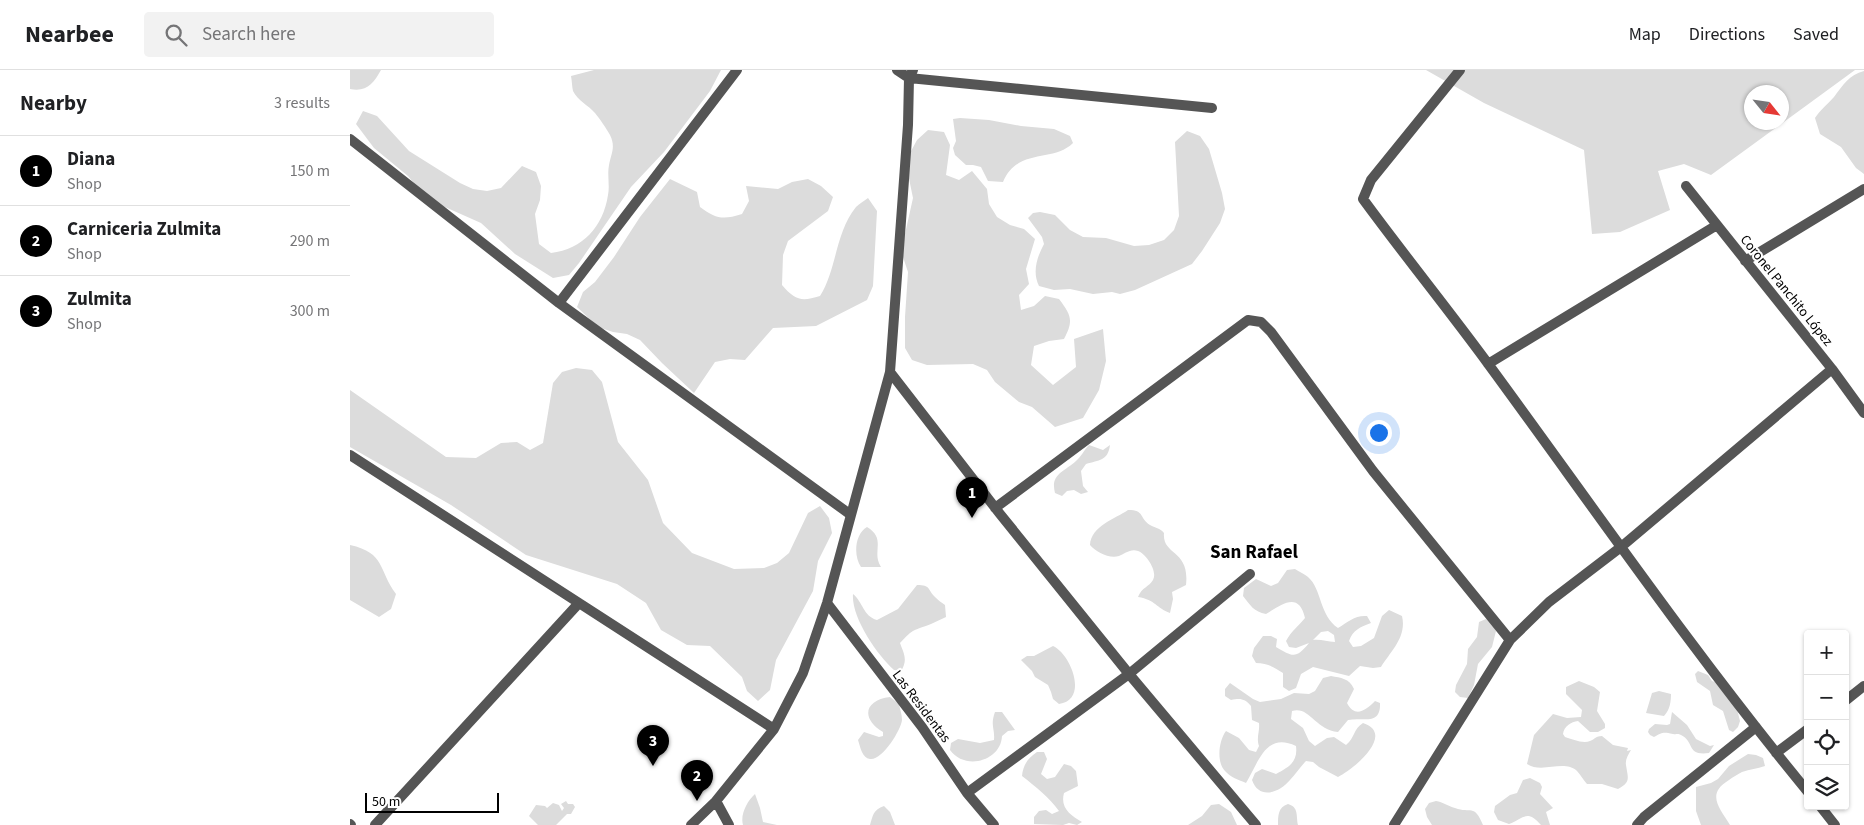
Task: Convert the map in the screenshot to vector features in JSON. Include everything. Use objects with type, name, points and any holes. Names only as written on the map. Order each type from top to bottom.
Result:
[{"type":"street","points":[[559,303],[737,70]]},
{"type":"street","points":[[897,70],[911,74],[1212,108]]},
{"type":"street","points":[[1460,70],[1371,180],[1363,199],[1488,364],[1621,547],[1756,727],[1804,787]]},
{"type":"street","points":[[691,825],[716,801],[774,729],[803,673],[827,603],[890,372],[911,74]]},
{"type":"street","points":[[350,139],[559,303],[851,514]]},
{"type":"street","name":"Coronel Panchito López","points":[[1686,186],[1832,369],[1864,413]]},
{"type":"street","points":[[1745,261],[1864,189]]},
{"type":"street","points":[[1488,364],[1717,225]]},
{"type":"street","points":[[995,508],[1248,320],[1261,322],[1271,332],[1373,471],[1510,640]]},
{"type":"street","points":[[1394,825],[1510,640],[1549,602],[1621,547],[1832,369]]},
{"type":"street","points":[[890,372],[995,508],[1129,674],[1256,825]]},
{"type":"street","points":[[350,455],[774,729]]},
{"type":"street","points":[[967,793],[1129,674],[1250,574]]},
{"type":"street","points":[[375,825],[579,603]]},
{"type":"street","name":"Las Residentas","points":[[827,603],[922,727],[967,793],[994,825]]},
{"type":"street","points":[[1849,698],[1864,686]]},
{"type":"street","points":[[1637,825],[1644,817],[1756,727]]},
{"type":"street","points":[[1776,753],[1804,732]]},
{"type":"street","points":[[716,801],[729,825]]},
{"type":"street","points":[[1823,810],[1835,825]]},
{"type":"shaded area","points":[[350,70],[381,70],[369,86],[356,90],[350,89]]},
{"type":"shaded area","points":[[594,70],[721,70],[710,91],[664,152],[631,187],[569,275],[553,278],[515,254],[481,223],[427,199],[408,176],[374,148],[356,124],[363,111],[377,116],[409,151],[473,189],[487,191],[501,188],[522,166],[536,172],[541,186],[540,200],[535,214],[539,244],[551,253],[562,251],[573,247],[590,234],[601,217],[608,195],[608,169],[613,147],[612,139],[595,113],[573,91],[571,76]]},
{"type":"shaded area","points":[[1426,70],[1855,70],[1789,118],[1789,85],[1744,85],[1744,130],[1773,130],[1711,175],[1684,164],[1658,171],[1670,210],[1620,232],[1592,234],[1584,150],[1484,103]]},
{"type":"shaded area","points":[[1864,71],[1864,174],[1856,168],[1841,147],[1820,134],[1815,118],[1847,81],[1854,75]]},
{"type":"shaded area","points":[[960,118],[1054,129],[1070,136],[1073,143],[1056,153],[1036,157],[1017,164],[1009,171],[1003,182],[988,181],[981,167],[966,165],[955,155],[953,148],[956,141],[953,119]]},
{"type":"shaded area","points":[[928,130],[944,132],[950,145],[946,175],[959,180],[972,171],[987,189],[989,204],[997,217],[1010,225],[1024,229],[1035,239],[1026,269],[1029,284],[1019,295],[1021,310],[1034,306],[1045,296],[1059,299],[1070,318],[1069,327],[1064,339],[1034,346],[1031,365],[1053,385],[1076,367],[1074,339],[1103,329],[1106,361],[1099,390],[1083,418],[1055,427],[1032,407],[1019,402],[995,382],[987,370],[973,364],[927,365],[912,360],[905,348],[908,272],[903,257],[903,243],[913,198],[907,169],[910,153],[917,140]]},
{"type":"shaded area","points":[[1187,131],[1200,136],[1209,149],[1225,209],[1220,223],[1192,264],[1135,290],[1120,294],[1112,292],[1093,294],[1070,289],[1054,290],[1039,286],[1036,265],[1044,244],[1042,237],[1028,218],[1033,213],[1040,212],[1055,215],[1070,230],[1083,237],[1106,238],[1134,246],[1149,245],[1164,240],[1174,230],[1179,216],[1175,142]]},
{"type":"shaded area","points":[[670,179],[697,192],[700,207],[715,216],[725,218],[742,214],[749,201],[746,186],[778,189],[792,182],[808,179],[821,186],[833,197],[828,211],[788,241],[783,255],[782,285],[795,297],[803,299],[820,296],[826,285],[849,217],[856,207],[868,198],[877,211],[873,286],[867,300],[816,326],[773,328],[745,360],[730,359],[715,362],[694,393],[640,340],[627,334],[598,327],[577,307],[583,292],[595,282],[640,217]]},
{"type":"shaded area","points":[[576,368],[592,370],[602,382],[618,442],[648,480],[663,523],[692,553],[734,569],[764,568],[777,563],[789,553],[808,513],[820,506],[829,518],[832,533],[818,561],[813,591],[776,660],[770,690],[758,701],[747,691],[742,677],[710,646],[687,645],[661,630],[646,603],[617,584],[526,555],[451,505],[350,447],[350,390],[446,457],[476,458],[501,443],[517,442],[530,450],[543,443],[553,383],[562,372]]},
{"type":"shaded area","points":[[1089,445],[1103,450],[1110,445],[1105,457],[1086,464],[1081,471],[1083,486],[1088,492],[1081,494],[1074,490],[1067,491],[1062,496],[1055,493],[1054,482],[1056,477],[1078,459]]},
{"type":"shaded area","points":[[1128,510],[1137,511],[1150,525],[1162,531],[1167,546],[1184,565],[1186,585],[1172,592],[1173,599],[1170,613],[1149,600],[1138,597],[1141,591],[1153,580],[1154,576],[1153,568],[1148,559],[1141,553],[1133,550],[1111,557],[1099,552],[1090,545],[1091,538],[1099,528]]},
{"type":"shaded area","points":[[867,527],[873,532],[878,541],[877,556],[881,567],[861,567],[858,562],[856,545],[863,530]]},
{"type":"shaded area","points":[[350,545],[362,548],[376,558],[396,594],[391,609],[379,617],[350,600]]},
{"type":"shaded area","points":[[1295,569],[1313,582],[1327,616],[1338,628],[1355,618],[1367,616],[1371,623],[1353,634],[1349,641],[1353,647],[1361,646],[1374,638],[1382,616],[1389,610],[1402,616],[1403,624],[1400,637],[1381,667],[1360,666],[1349,676],[1313,667],[1301,674],[1296,688],[1289,691],[1283,687],[1283,673],[1270,666],[1256,663],[1252,656],[1254,648],[1263,636],[1271,636],[1277,639],[1276,647],[1294,655],[1301,652],[1309,643],[1296,648],[1289,647],[1286,641],[1305,618],[1299,605],[1289,602],[1266,614],[1255,610],[1243,596],[1244,588],[1256,579],[1271,586],[1278,583],[1287,570]],"holes":[[[1328,631],[1334,635],[1335,642],[1313,640],[1321,632]]]},
{"type":"shaded area","points":[[917,585],[927,587],[945,605],[946,617],[914,630],[900,643],[905,657],[904,664],[901,671],[894,670],[880,655],[866,635],[856,613],[853,594],[866,612],[877,620],[898,609]]},
{"type":"shaded area","points":[[1486,619],[1492,623],[1496,631],[1492,647],[1478,664],[1474,685],[1468,698],[1460,697],[1455,692],[1456,685],[1467,664],[1468,649],[1477,637],[1479,622]]},
{"type":"shaded area","points":[[1053,646],[1066,658],[1074,676],[1075,686],[1073,694],[1068,701],[1059,704],[1053,699],[1048,685],[1035,677],[1021,660],[1027,656],[1034,656]]},
{"type":"shaded area","points":[[1698,671],[1708,675],[1737,709],[1740,721],[1738,727],[1733,732],[1729,730],[1723,711],[1713,705],[1710,691],[1697,682],[1695,674]]},
{"type":"shaded area","points":[[1331,676],[1344,679],[1352,685],[1354,689],[1347,703],[1350,708],[1357,712],[1368,708],[1375,701],[1380,703],[1378,715],[1370,719],[1348,720],[1338,732],[1324,727],[1304,712],[1298,710],[1292,711],[1291,719],[1303,728],[1309,741],[1315,746],[1327,738],[1334,737],[1346,745],[1357,728],[1363,723],[1372,728],[1375,735],[1374,743],[1362,759],[1338,777],[1313,762],[1306,761],[1285,785],[1270,792],[1259,790],[1255,786],[1252,780],[1255,773],[1262,769],[1276,774],[1285,769],[1296,756],[1296,746],[1277,743],[1270,746],[1259,759],[1246,783],[1232,777],[1225,771],[1220,762],[1220,751],[1226,731],[1239,738],[1249,750],[1256,752],[1259,746],[1259,723],[1252,720],[1251,706],[1242,700],[1231,700],[1225,696],[1225,689],[1230,683],[1260,702],[1281,699],[1294,693],[1309,694],[1315,691],[1323,678]]},
{"type":"shaded area","points":[[1579,681],[1594,687],[1600,692],[1597,711],[1605,724],[1605,728],[1598,732],[1590,732],[1578,721],[1568,725],[1563,734],[1565,737],[1584,742],[1602,736],[1613,745],[1628,748],[1627,751],[1631,750],[1626,761],[1627,782],[1618,789],[1602,784],[1587,784],[1577,771],[1566,766],[1539,768],[1527,764],[1534,735],[1553,714],[1567,718],[1581,717],[1582,710],[1566,694],[1566,687]]},
{"type":"shaded area","points":[[1659,691],[1671,694],[1668,711],[1664,716],[1646,713],[1652,693]]},
{"type":"shaded area","points":[[890,697],[899,704],[902,718],[901,725],[895,737],[880,755],[875,758],[867,758],[858,740],[864,732],[879,737],[883,736],[883,732],[871,721],[868,710],[875,702]]},
{"type":"shaded area","points":[[995,712],[1002,712],[1015,730],[1008,731],[1002,736],[996,752],[989,757],[973,761],[964,760],[950,750],[951,743],[958,739],[980,743],[994,740],[993,724]]},
{"type":"shaded area","points":[[1672,712],[1687,725],[1696,739],[1710,746],[1714,745],[1709,753],[1697,752],[1680,734],[1663,733],[1654,737],[1650,735],[1649,729],[1655,724],[1670,724]]},
{"type":"shaded area","points":[[1037,752],[1044,752],[1047,759],[1041,774],[1047,779],[1055,777],[1064,764],[1071,766],[1076,771],[1078,786],[1064,793],[1063,803],[1067,811],[1082,822],[1077,825],[1069,823],[1063,825],[1034,824],[1034,817],[1039,811],[1046,810],[1052,814],[1059,811],[1047,797],[1022,776],[1026,762]]},
{"type":"shaded area","points":[[1748,754],[1763,758],[1765,766],[1742,772],[1722,785],[1716,796],[1719,807],[1730,825],[1701,825],[1696,811],[1696,787],[1718,779],[1729,766]]},
{"type":"shaded area","points":[[1530,778],[1540,783],[1542,787],[1540,794],[1553,808],[1546,812],[1550,825],[1541,825],[1529,816],[1522,817],[1509,824],[1498,820],[1494,812],[1495,806],[1510,795],[1517,793],[1523,780]]},
{"type":"shaded area","points":[[755,794],[763,822],[777,825],[743,825],[742,817],[745,808]]},
{"type":"shaded area","points":[[566,801],[575,807],[571,814],[567,814],[556,825],[538,825],[529,816],[536,805],[547,808],[553,803],[559,805],[562,811],[564,808],[561,804]]},
{"type":"shaded area","points":[[1436,801],[1460,810],[1472,810],[1480,818],[1483,825],[1432,825],[1425,809],[1429,803]]},
{"type":"shaded area","points":[[1219,804],[1231,812],[1237,825],[1188,825],[1202,816],[1211,805]]},
{"type":"shaded area","points":[[1288,804],[1294,807],[1298,825],[1278,825],[1280,810]]},
{"type":"shaded area","points":[[884,806],[890,812],[895,825],[870,825],[876,811]]},
{"type":"place","name":"Diana","points":[[972,518]]},
{"type":"place","name":"Zulmita","points":[[653,766]]},
{"type":"place","name":"Carniceria Zulmita","points":[[697,801]]},
{"type":"district","name":"San Rafael","points":[[1254,551]]}]
